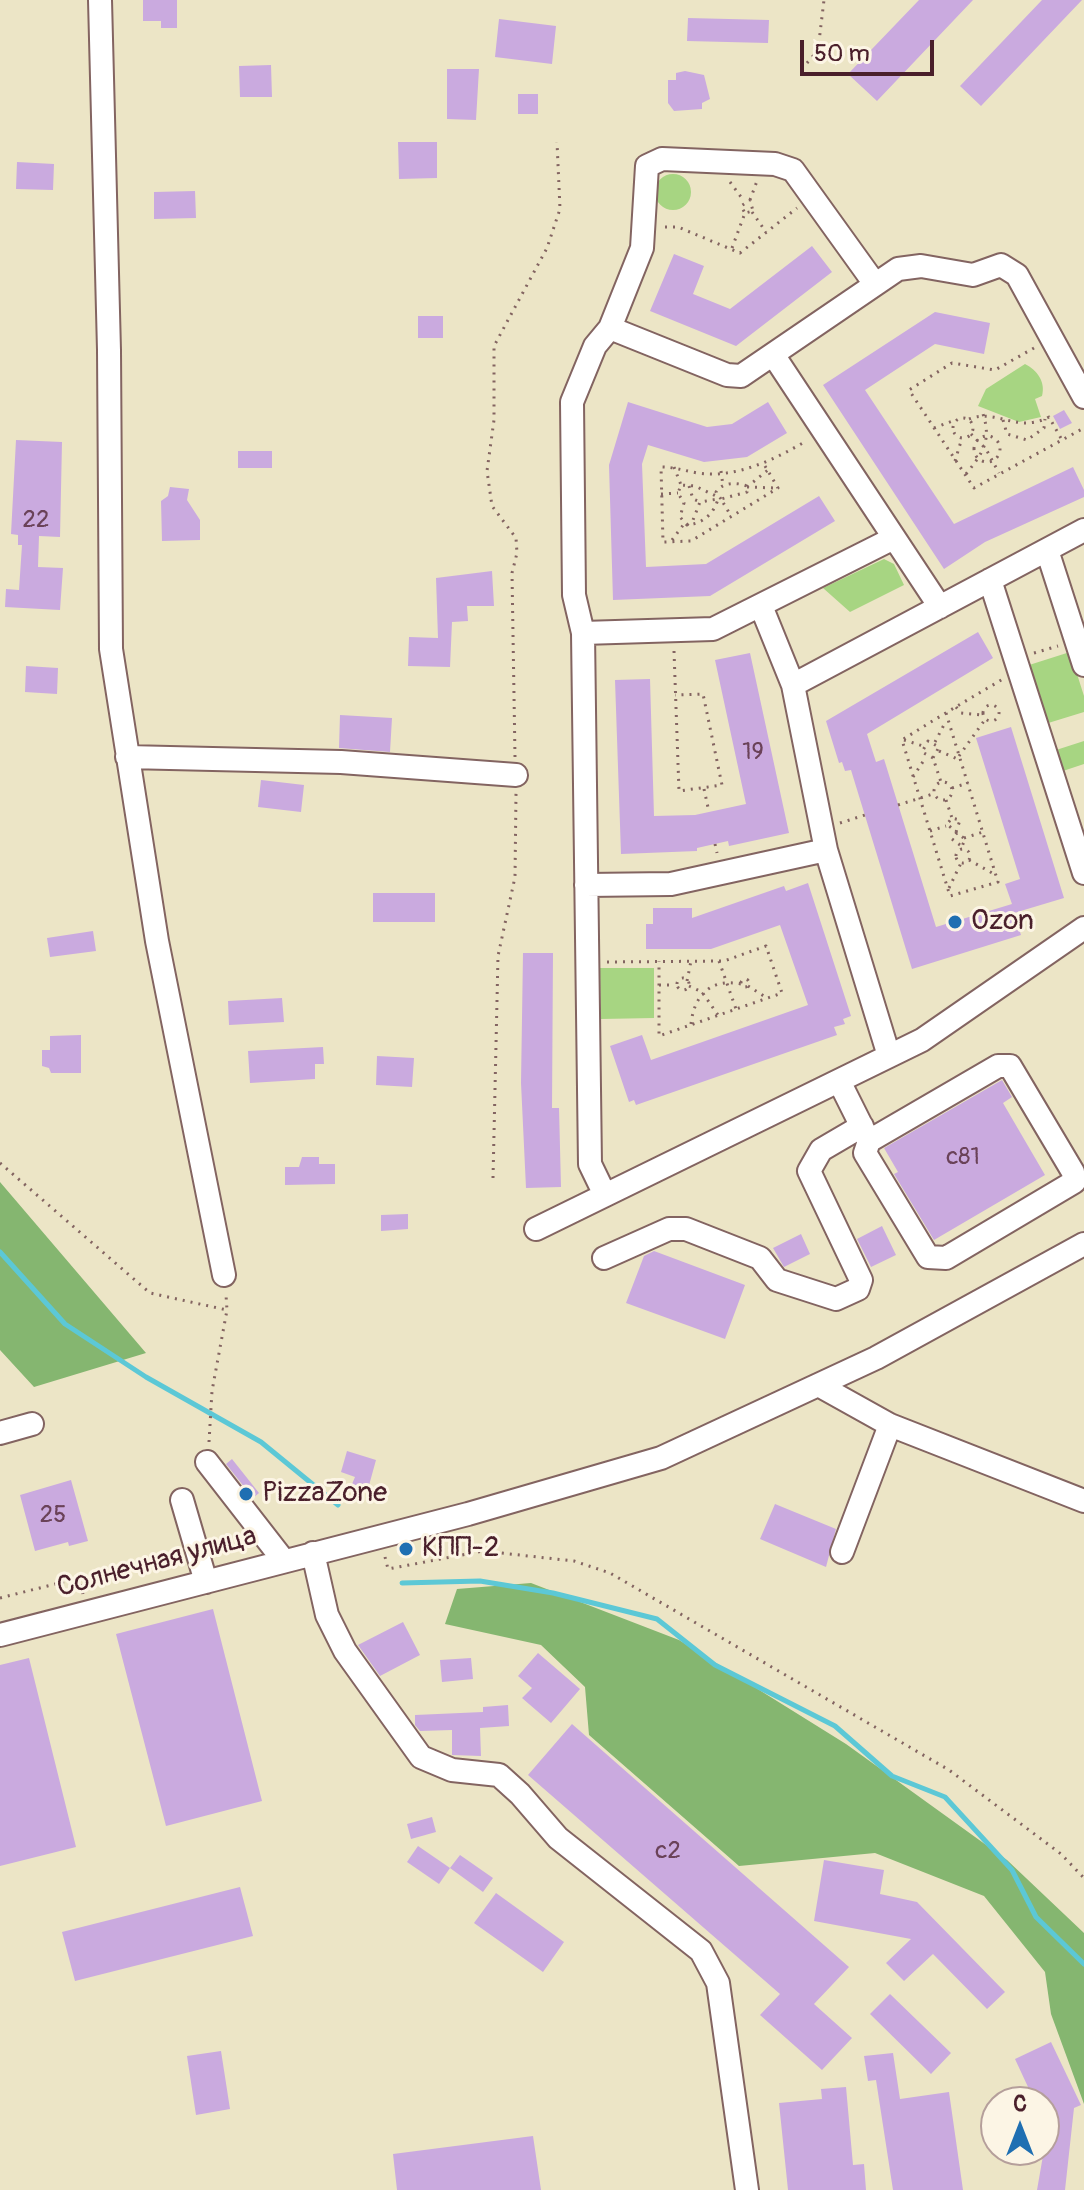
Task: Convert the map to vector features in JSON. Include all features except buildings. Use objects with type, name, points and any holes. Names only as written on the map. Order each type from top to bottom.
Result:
[{"type":"street","points":[[100,0],[111,649],[157,941],[224,1275]]},
{"type":"street","points":[[605,1195],[590,1164],[583,633],[574,595],[572,402],[595,346],[610,328],[642,248],[647,166],[662,159],[784,165],[793,170],[875,284]]},
{"type":"street","points":[[610,328],[735,377],[774,356],[786,342],[909,265],[973,275],[1001,265],[1017,275],[1084,397]]},
{"type":"street","points":[[774,356],[940,607]]},
{"type":"street","points":[[793,685],[1084,530]]},
{"type":"street","points":[[583,633],[713,629],[894,538]]},
{"type":"street","points":[[1047,550],[1084,665]]},
{"type":"street","points":[[990,580],[1084,873]]},
{"type":"street","points":[[761,606],[793,685],[824,839],[889,1056]]},
{"type":"street","points":[[127,757],[341,762],[516,775]]},
{"type":"street","points":[[586,885],[671,884],[824,839]]},
{"type":"street","points":[[536,1229],[922,1040],[1084,928]]},
{"type":"street","points":[[604,1258],[669,1229],[686,1229],[760,1258],[777,1280],[831,1298],[858,1289],[861,1280],[809,1171],[821,1150],[865,1133],[1004,1065],[1014,1071],[1073,1172],[1074,1182],[946,1258],[933,1258],[924,1253],[865,1153],[865,1133],[839,1081]]},
{"type":"street","name":"Солнечная улица","points":[[0,1635],[468,1514],[661,1458],[820,1386],[1084,1244]]},
{"type":"street","points":[[820,1386],[890,1425],[1084,1501]]},
{"type":"street","points":[[0,1433],[32,1424]]},
{"type":"street","points":[[842,1552],[890,1425]]},
{"type":"street","points":[[207,1462],[284,1561]]},
{"type":"street","points":[[182,1500],[206,1582]]},
{"type":"street","points":[[313,1553],[327,1615],[345,1651],[421,1757],[452,1770],[499,1775],[558,1838],[701,1951],[718,1983],[747,2190]]},
{"type":"path","points":[[807,63],[818,50],[824,0]]},
{"type":"path","points":[[493,1178],[498,956],[515,877],[512,573],[517,553],[516,538],[492,506],[487,471],[494,420],[494,346],[547,248],[560,209],[557,142]]},
{"type":"path","points":[[643,227],[678,227],[740,253],[813,196]]},
{"type":"path","points":[[745,213],[741,206],[746,200],[753,203],[752,212],[766,232]]},
{"type":"path","points":[[745,213],[752,212]]},
{"type":"path","points":[[731,249],[745,213]]},
{"type":"path","points":[[1052,339],[995,370],[952,363],[909,390],[974,488],[1084,428]]},
{"type":"path","points":[[934,428],[983,414],[1019,425],[1049,417],[1062,440]]},
{"type":"path","points":[[965,475],[986,449],[983,414]]},
{"type":"path","points":[[959,419],[952,427],[953,433],[962,438]]},
{"type":"path","points":[[969,419],[971,434],[986,449],[1000,474]]},
{"type":"path","points":[[1003,420],[1007,434],[1027,440],[1044,428],[1045,419]]},
{"type":"path","points":[[689,484],[693,499],[700,502],[741,496],[766,468],[823,431]]},
{"type":"path","points":[[955,461],[962,438],[971,434]]},
{"type":"path","points":[[977,460],[973,450],[987,436],[997,437],[1000,444],[993,459]]},
{"type":"path","points":[[977,460],[993,459]]},
{"type":"path","points":[[766,468],[701,474],[661,467],[663,542],[691,541],[778,488]]},
{"type":"path","points":[[674,467],[681,485],[678,493]]},
{"type":"path","points":[[766,468],[778,488]]},
{"type":"path","points":[[734,470],[735,483]]},
{"type":"path","points":[[685,524],[705,520],[716,508],[723,486],[721,471]]},
{"type":"path","points":[[723,486],[735,483],[747,487],[778,488]]},
{"type":"path","points":[[681,485],[689,484],[718,498],[731,516]]},
{"type":"path","points":[[661,494],[678,493]]},
{"type":"path","points":[[678,493],[684,503],[680,517],[685,524]]},
{"type":"path","points":[[670,542],[685,524],[693,520],[700,502]]},
{"type":"path","points":[[673,632],[675,695],[679,791],[722,785],[703,694],[675,695]]},
{"type":"path","points":[[902,740],[946,716],[1017,664],[1076,640]]},
{"type":"path","points":[[960,758],[984,721],[999,715],[999,707],[990,706],[981,715]]},
{"type":"path","points":[[956,707],[961,713],[981,715]]},
{"type":"path","points":[[981,715],[984,721]]},
{"type":"path","points":[[946,716],[935,742],[939,751],[960,758]]},
{"type":"path","points":[[902,740],[950,896],[998,882],[946,716]]},
{"type":"path","points":[[902,740],[923,746]]},
{"type":"path","points":[[923,746],[928,741],[935,742]]},
{"type":"path","points":[[913,777],[926,757],[923,746]]},
{"type":"path","points":[[933,758],[939,751]]},
{"type":"path","points":[[926,757],[933,758]]},
{"type":"path","points":[[933,758],[941,782],[952,788],[968,783]]},
{"type":"path","points":[[934,794],[941,782]]},
{"type":"path","points":[[952,788],[946,800],[952,818]]},
{"type":"path","points":[[704,789],[709,812]]},
{"type":"path","points":[[898,805],[934,794],[946,800]]},
{"type":"path","points":[[824,839],[865,815]]},
{"type":"path","points":[[930,831],[947,826],[952,818]]},
{"type":"path","points":[[952,818],[960,820],[952,839],[970,851],[969,860]]},
{"type":"path","points":[[947,826],[964,838]]},
{"type":"path","points":[[964,838],[983,832]]},
{"type":"path","points":[[961,863],[956,856],[964,838]]},
{"type":"path","points":[[948,890],[961,863],[969,860],[996,875]]},
{"type":"path","points":[[587,962],[659,961],[719,961],[766,946],[782,993],[659,1036],[659,961]]},
{"type":"path","points":[[691,961],[689,986],[702,992],[718,1015]]},
{"type":"path","points":[[719,961],[736,1009]]},
{"type":"path","points":[[676,985],[682,978],[687,981]]},
{"type":"path","points":[[691,1025],[693,1007],[702,992],[726,981],[748,986],[767,998]]},
{"type":"path","points":[[659,985],[676,985],[683,991],[689,986]]},
{"type":"path","points":[[0,1163],[150,1293],[227,1310]]},
{"type":"path","points":[[210,1432],[212,1391],[227,1310],[224,1275]]},
{"type":"path","points":[[380,1536],[388,1569],[483,1551],[574,1561],[610,1573],[949,1770],[1061,1854],[1084,1878]]},
{"type":"path","points":[[0,1598],[79,1578],[88,1613]]},
{"type":"green space","points":[[673,174],[686,179],[691,192],[686,205],[673,210],[660,205],[655,192],[660,179]]},
{"type":"green space","points":[[1025,364],[1042,381],[1042,396],[1035,399],[1041,417],[1019,422],[978,406],[986,389]]},
{"type":"green space","points":[[884,559],[894,564],[904,585],[850,612],[823,588]]},
{"type":"green space","points":[[1070,652],[1084,696],[1084,712],[1045,724],[1026,666]]},
{"type":"green space","points":[[1084,741],[1084,764],[1060,772],[1053,751]]},
{"type":"green space","points":[[600,968],[654,968],[654,1018],[601,1019]]},
{"type":"green space","points":[[0,1182],[146,1353],[34,1387],[0,1350]]},
{"type":"green space","points":[[531,1583],[679,1640],[846,1744],[1007,1860],[1084,1933],[1084,2104],[1051,2014],[1045,1972],[984,1896],[875,1853],[739,1866],[589,1735],[585,1687],[541,1645],[445,1624],[457,1589]]},
{"type":"waterway","points":[[0,1252],[65,1324],[146,1377],[261,1442],[338,1505]]},
{"type":"waterway","points":[[402,1583],[480,1581],[553,1593],[657,1619],[715,1665],[835,1726],[892,1776],[945,1797],[1012,1870],[1036,1917],[1084,1964]]},
{"type":"place","name":"Ozon","points":[[955,922]]},
{"type":"place","name":"PizzaZone","points":[[246,1494]]},
{"type":"place","name":"КПП-2","points":[[406,1549]]}]
